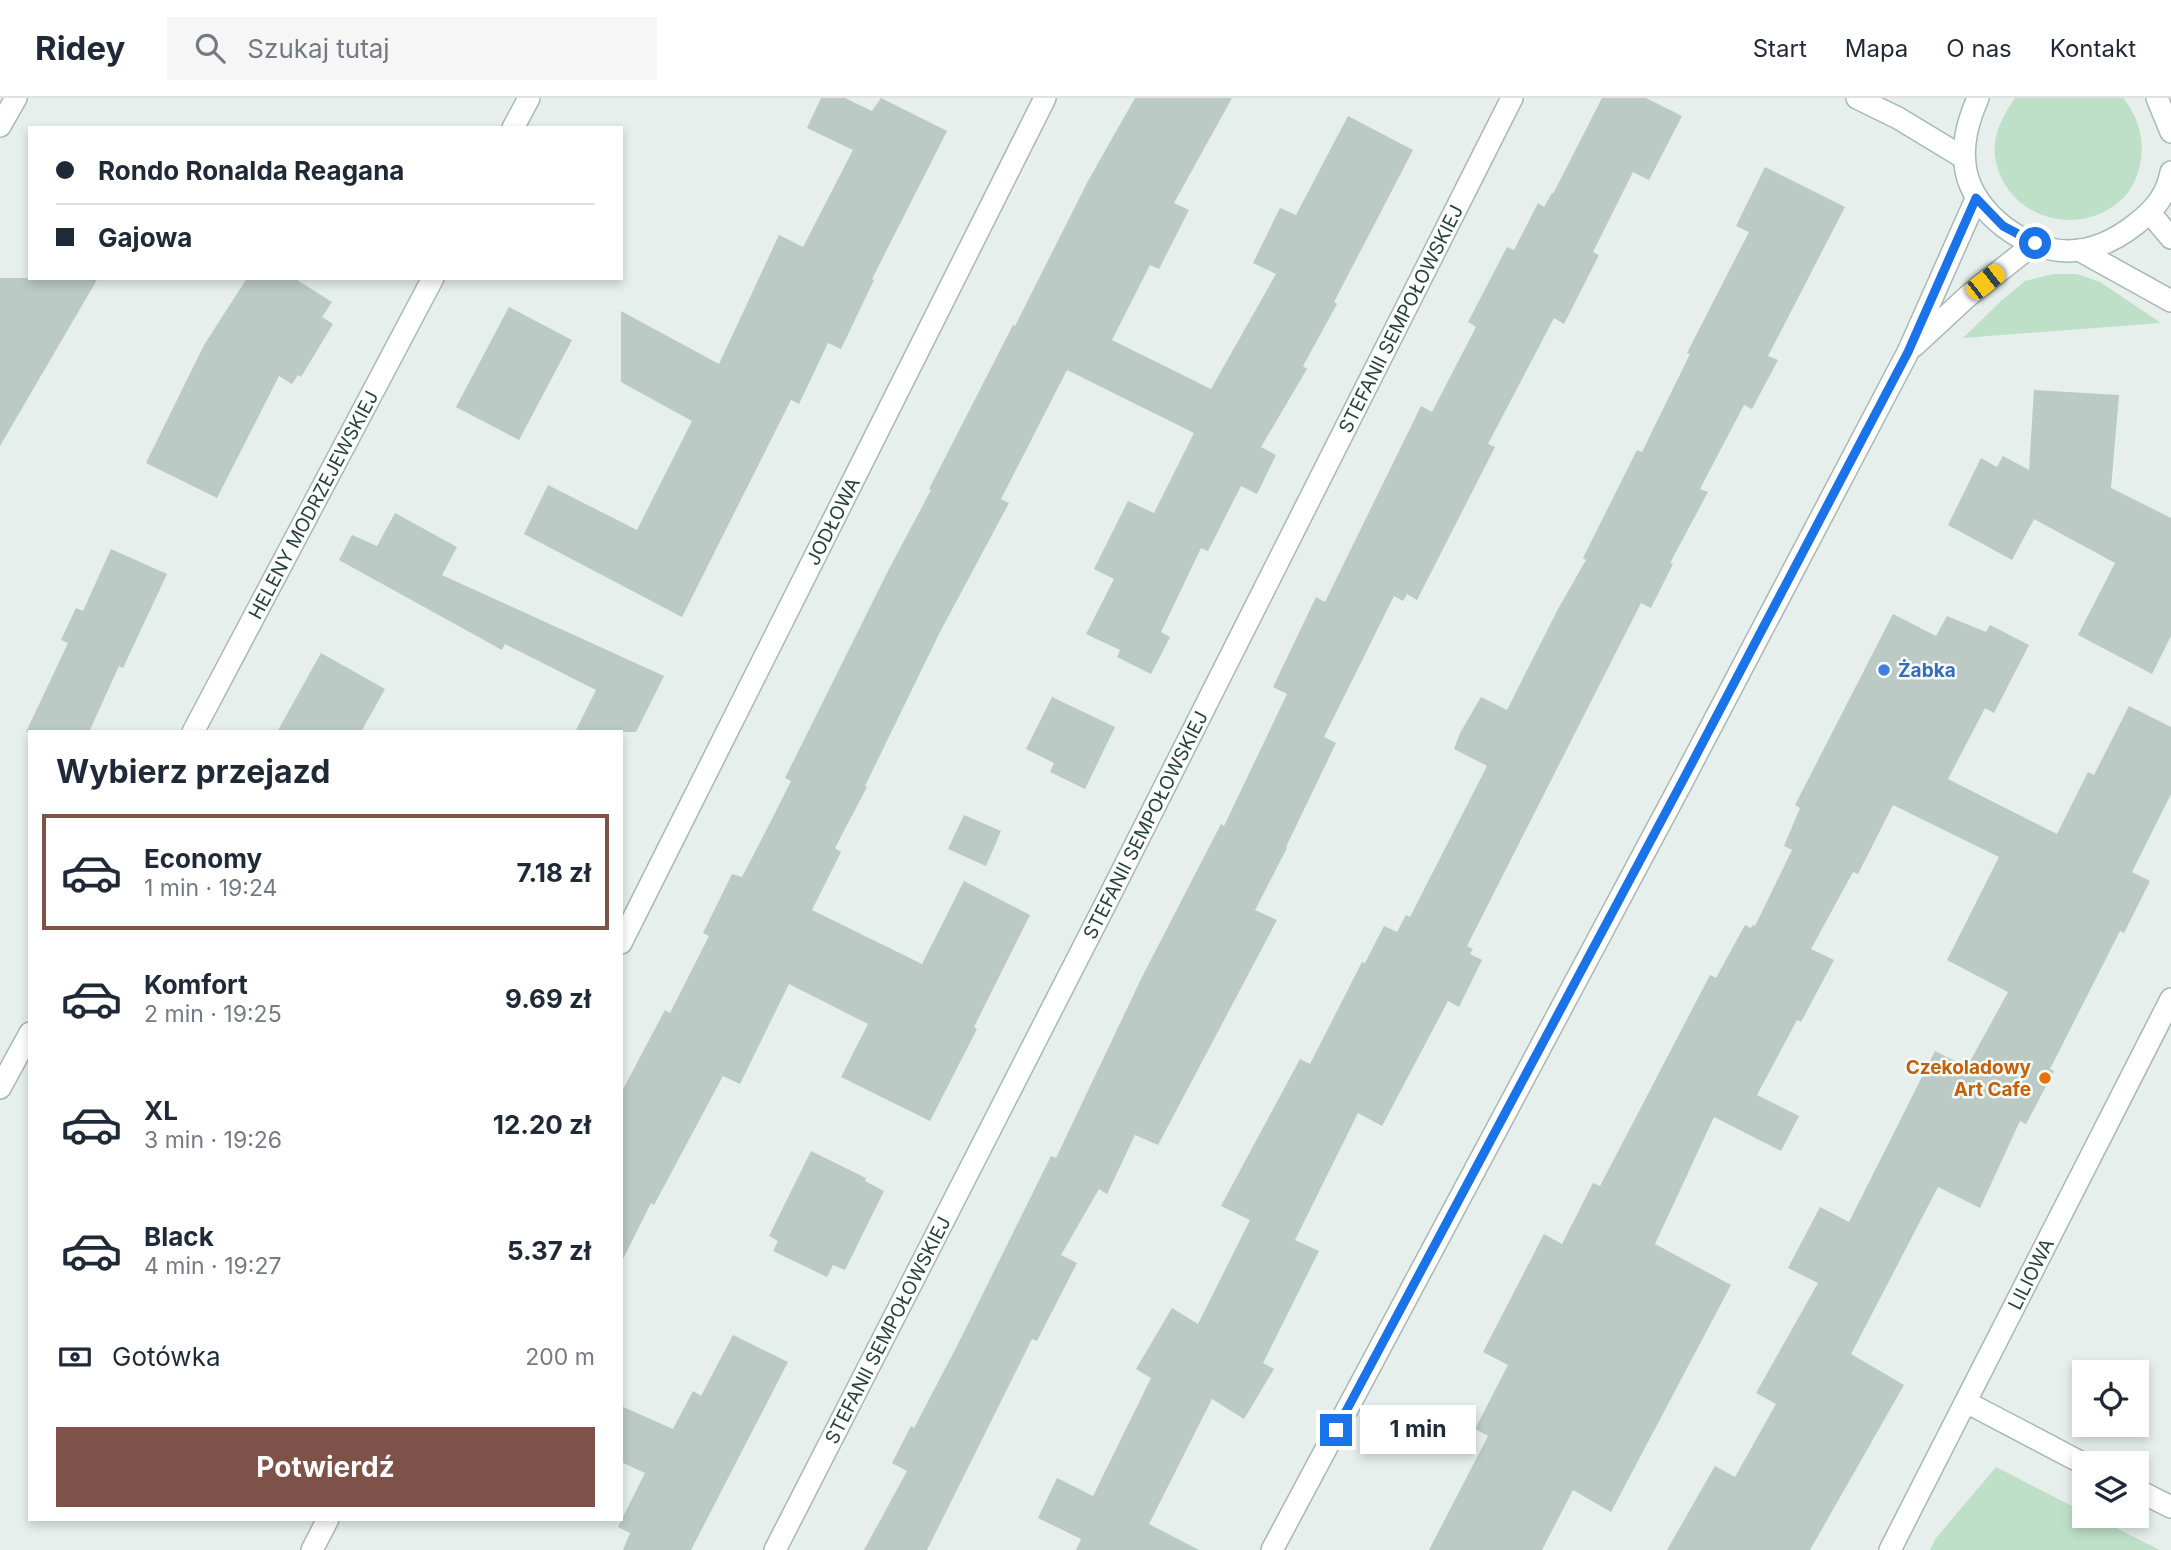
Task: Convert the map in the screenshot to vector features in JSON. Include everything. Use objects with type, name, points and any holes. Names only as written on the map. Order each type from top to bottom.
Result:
[{"type":"street","points":[[0,126],[16,98]]},
{"type":"street","points":[[514,126],[529,98]]},
{"type":"street","name":"JODŁOWA","points":[[623,939],[1045,98]]},
{"type":"street","name":"STEFANII SEMPOŁOWSKIEJ","points":[[775,1550],[1106,903],[1512,98]]},
{"type":"street","points":[[1857,98],[1898,118],[1964,158]]},
{"type":"street","points":[[1978,98],[1964,140],[1966,171],[1976,198],[2003,226],[2048,248],[2079,250],[2098,246],[2115,238],[2150,213],[2169,185],[2171,172]]},
{"type":"street","points":[[2157,98],[2171,132]]},
{"type":"street","points":[[1272,1550],[1689,770],[1908,352],[1976,198]]},
{"type":"street","points":[[2150,213],[2171,238]]},
{"type":"street","points":[[1908,352],[1968,296],[2035,243]]},
{"type":"street","points":[[2079,250],[2171,301]]},
{"type":"street","name":"HELENY MODRZEJEWSKIEJ","points":[[194,730],[432,280]]},
{"type":"street","name":"LILIOWA","points":[[1890,1550],[2171,999]]},
{"type":"street","points":[[0,1088],[28,1037]]},
{"type":"street","points":[[1966,1402],[2072,1458]]},
{"type":"street","points":[[2149,1496],[2171,1507]]},
{"type":"street","points":[[312,1550],[327,1521]]},
{"type":"green space","points":[[2015,98],[2123,98],[2137,123],[2142,147],[2136,177],[2124,197],[2097,215],[2079,219],[2041,215],[2025,206],[2011,193],[2001,177],[1995,157],[1999,126]]},
{"type":"green space","points":[[2053,274],[2077,274],[2100,282],[2161,323],[1963,338],[2025,281]]},
{"type":"green space","points":[[1996,1467],[2072,1506],[2072,1528],[2116,1528],[2160,1550],[1930,1550],[1936,1538]]},
{"type":"building","points":[[821,98],[845,98],[872,111],[881,98],[947,131],[872,279],[874,280],[841,349],[828,343],[799,404],[791,400],[682,617],[524,534],[548,485],[637,530],[692,421],[621,382],[621,311],[719,364],[779,235],[803,247],[853,150],[807,128]]},
{"type":"building","points":[[1135,98],[1232,98],[1174,203],[1189,210],[1159,269],[1150,265],[1112,340],[1211,389],[1276,274],[1253,263],[1280,208],[1296,215],[1348,116],[1413,150],[1334,302],[1337,304],[1303,366],[1307,369],[1261,447],[1276,455],[1257,494],[1241,486],[1208,551],[1201,548],[1161,632],[1170,637],[1151,674],[1117,657],[1120,650],[1086,634],[1114,579],[1094,569],[1128,501],[1154,513],[1194,433],[1067,370],[1001,499],[1009,503],[940,632],[865,786],[867,787],[835,848],[841,852],[812,910],[922,964],[964,881],[1030,915],[974,1027],[977,1029],[930,1121],[841,1077],[868,1024],[789,984],[740,1084],[723,1076],[654,1205],[651,1203],[623,1259],[623,1089],[665,1010],[670,1013],[709,936],[703,933],[732,874],[742,877],[771,821],[791,781],[785,778],[931,490],[929,489],[1088,181]]},
{"type":"building","points":[[1602,98],[1646,98],[1682,116],[1649,180],[1633,172],[1593,252],[1599,255],[1564,324],[1554,318],[1488,444],[1495,447],[1417,600],[1407,594],[1403,601],[1394,596],[1324,737],[1336,743],[1255,910],[1277,920],[1158,1145],[1135,1135],[1107,1194],[1099,1189],[1061,1255],[1077,1263],[1037,1341],[1032,1339],[927,1550],[864,1550],[907,1471],[892,1463],[911,1426],[914,1428],[957,1346],[1051,1156],[1056,1158],[1142,977],[1221,824],[1224,826],[1287,694],[1273,687],[1316,597],[1325,602],[1421,406],[1432,412],[1476,327],[1468,322],[1507,247],[1514,250],[1538,203],[1544,207],[1553,194]]},
{"type":"building","points":[[1765,167],[1845,207],[1768,356],[1778,360],[1752,409],[1744,405],[1700,489],[1708,492],[1670,563],[1673,564],[1651,608],[1641,603],[1467,946],[1473,949],[1470,954],[1482,960],[1459,1007],[1448,1001],[1382,1126],[1358,1113],[1295,1240],[1319,1251],[1263,1363],[1274,1369],[1244,1419],[1212,1399],[1149,1524],[1199,1550],[1076,1550],[1081,1539],[1038,1518],[1057,1478],[1093,1496],[1151,1378],[1136,1369],[1172,1308],[1198,1324],[1250,1220],[1221,1206],[1300,1059],[1310,1064],[1362,962],[1365,963],[1384,926],[1397,932],[1406,915],[1410,917],[1487,766],[1454,749],[1460,733],[1481,697],[1507,710],[1586,560],[1583,558],[1637,450],[1642,452],[1690,354],[1687,353],[1749,232],[1736,226]]},
{"type":"building","points":[[0,278],[97,280],[0,446]]},
{"type":"building","points":[[246,280],[297,280],[332,302],[322,317],[333,324],[301,377],[298,375],[292,384],[279,376],[217,498],[146,463],[204,345]]},
{"type":"building","points":[[509,307],[572,340],[519,440],[456,407]]},
{"type":"building","points":[[2034,390],[2119,395],[2111,488],[2171,518],[2171,636],[2152,674],[2078,635],[2115,563],[2034,519],[2012,560],[1948,525],[1981,458],[1997,467],[2003,456],[2029,470]]},
{"type":"building","points":[[395,513],[457,547],[442,575],[664,676],[636,732],[576,730],[596,690],[505,644],[502,650],[339,560],[352,535],[377,546]]},
{"type":"building","points":[[111,549],[167,574],[123,668],[119,666],[90,730],[26,732],[68,643],[61,640],[76,608],[83,611]]},
{"type":"building","points":[[1893,614],[1936,636],[1947,616],[1986,632],[1990,625],[2029,645],[1994,713],[1985,708],[1948,779],[2057,834],[2088,772],[2094,775],[2129,706],[2171,727],[2171,794],[2132,872],[2150,881],[2124,933],[2120,931],[2050,1069],[2054,1071],[2026,1124],[2020,1121],[1980,1208],[1938,1187],[1851,1354],[1904,1385],[1810,1550],[1667,1550],[1715,1466],[1735,1477],[1776,1404],[1756,1393],[1818,1283],[1788,1268],[1820,1207],[1849,1222],[1935,1051],[1967,1067],[2008,992],[1947,960],[1999,857],[1893,805],[1858,874],[1853,872],[1811,949],[1834,960],[1801,1022],[1797,1020],[1757,1095],[1799,1116],[1781,1151],[1714,1117],[1655,1244],[1731,1285],[1611,1512],[1573,1490],[1542,1550],[1429,1550],[1488,1436],[1475,1429],[1508,1365],[1483,1352],[1544,1234],[1562,1244],[1593,1183],[1600,1186],[1710,975],[1716,978],[1745,925],[1751,928],[1755,926],[1792,850],[1784,846],[1800,808],[1795,805]]},
{"type":"building","points":[[321,653],[385,689],[362,730],[278,730]]},
{"type":"building","points":[[1052,697],[1115,727],[1085,789],[1050,772],[1054,763],[1026,749]]},
{"type":"building","points":[[964,815],[1001,831],[986,866],[948,849]]},
{"type":"building","points":[[811,1151],[866,1178],[865,1181],[884,1191],[845,1270],[833,1265],[827,1277],[773,1251],[778,1241],[769,1236]]},
{"type":"building","points":[[733,1335],[788,1362],[691,1550],[623,1550],[630,1533],[618,1527],[645,1473],[623,1463],[623,1407],[673,1429],[693,1391],[701,1396]]},
{"type":"place","name":"Żabka","points":[[1884,670]]},
{"type":"place","name":"Czekoladowy Art Cafe","points":[[2045,1078]]},
{"type":"route","points":[[1336,1430],[1908,352],[1976,198],[2003,226],[2035,243]]}]
